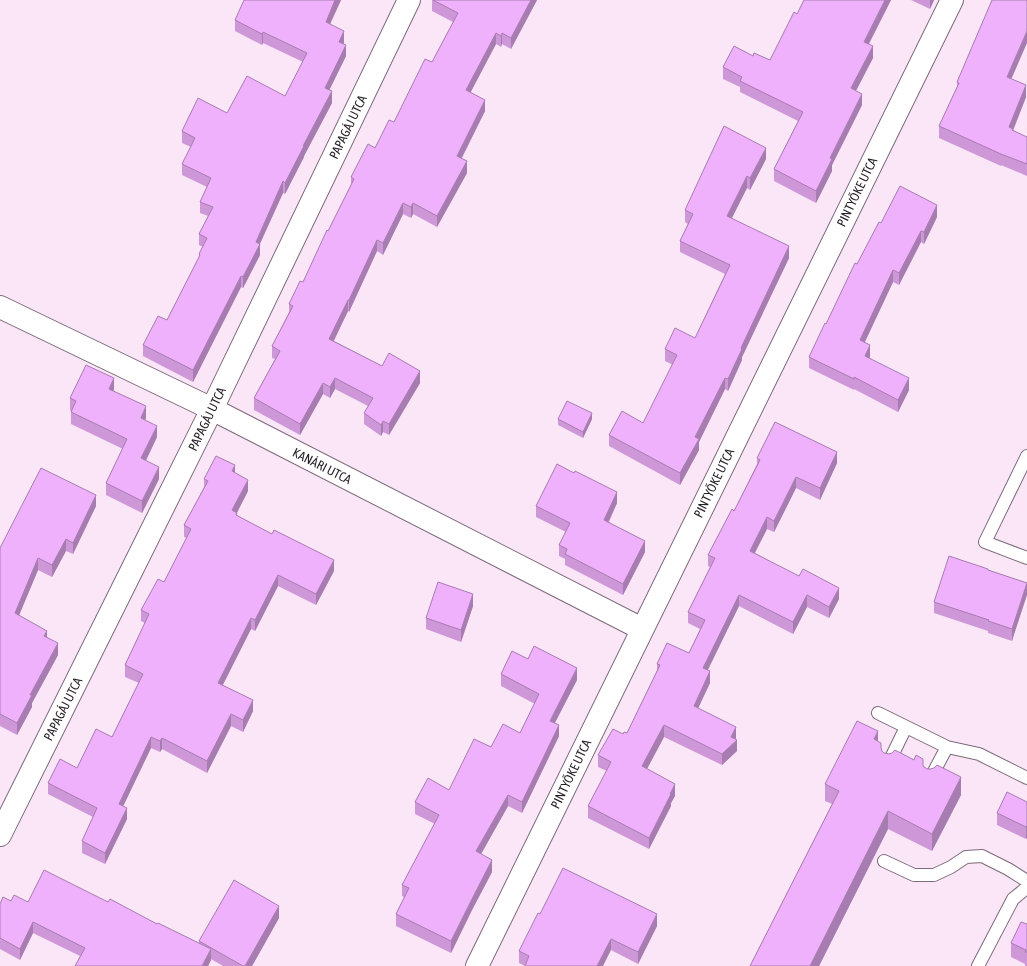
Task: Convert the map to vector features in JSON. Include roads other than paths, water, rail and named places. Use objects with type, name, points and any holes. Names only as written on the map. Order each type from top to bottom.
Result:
[{"type":"street","name":"PAPAGÁJ UTCA","points":[[0,835],[212,409],[409,0]]},
{"type":"street","name":"PINTYŐKE UTCA","points":[[477,966],[952,0]]},
{"type":"street","name":"KANÁRI UTCA","points":[[0,306],[212,409],[642,630]]},
{"type":"lane","points":[[1027,456],[985,542],[1027,558]]},
{"type":"lane","points":[[878,713],[947,747],[979,754],[1027,778]]},
{"type":"lane","points":[[888,764],[906,727]]},
{"type":"lane","points":[[930,779],[947,747]]},
{"type":"lane","points":[[884,861],[914,875],[934,875],[951,867],[966,857],[982,856],[1008,869],[1027,881]]},
{"type":"lane","points":[[978,966],[1013,899],[1027,889]]}]
